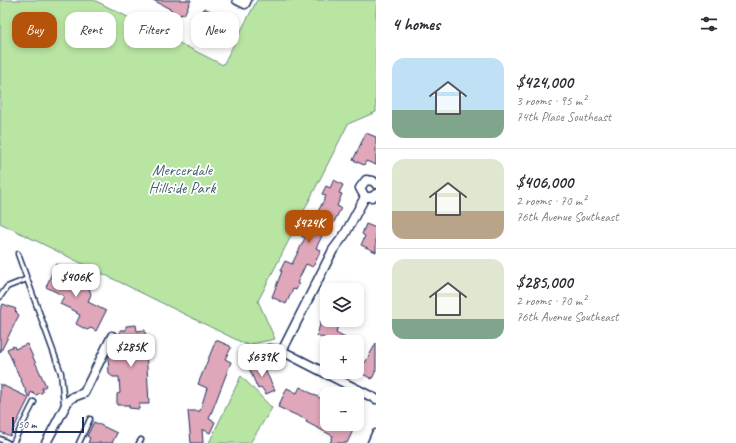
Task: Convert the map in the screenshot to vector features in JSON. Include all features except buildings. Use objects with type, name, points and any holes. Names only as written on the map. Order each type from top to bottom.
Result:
[{"type":"street","points":[[237,0],[246,2]]},
{"type":"street","points":[[365,197],[360,191],[363,182],[370,180],[376,184]]},
{"type":"street","points":[[365,197],[372,197],[376,194]]},
{"type":"street","points":[[282,352],[333,250],[345,234],[365,197]]},
{"type":"street","points":[[46,443],[64,407],[73,397],[84,393],[112,336]]},
{"type":"street","points":[[269,349],[282,352],[376,399]]},
{"type":"street","points":[[372,443],[376,434]]},
{"type":"lane","points":[[18,254],[61,373],[64,407]]},
{"type":"lane","points":[[0,297],[7,287],[27,279]]},
{"type":"lane","points":[[13,443],[34,402]]},
{"type":"lane","points":[[79,443],[90,420]]},
{"type":"lane","points":[[0,439],[8,443]]},
{"type":"green space","name":"Mercerdale Hillside Park","points":[[0,0],[94,0],[124,15],[124,48],[183,48],[183,45],[223,65],[232,48],[239,48],[239,34],[257,0],[376,0],[376,112],[348,124],[258,301],[275,339],[247,345],[0,223]]},
{"type":"green space","points":[[241,376],[272,408],[250,443],[209,443]]}]
